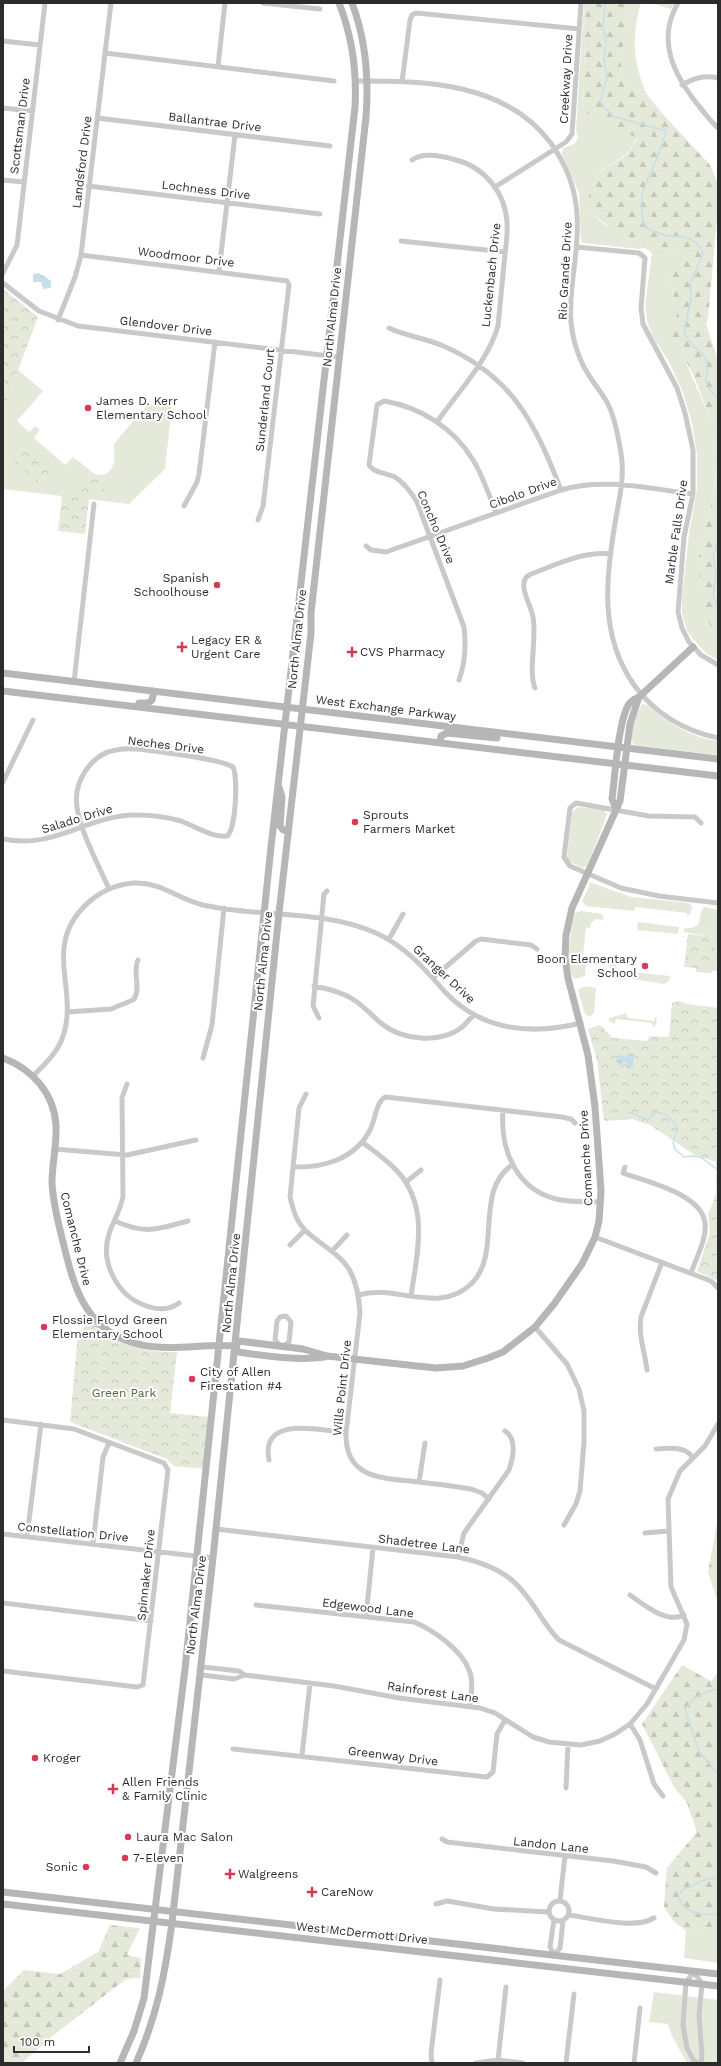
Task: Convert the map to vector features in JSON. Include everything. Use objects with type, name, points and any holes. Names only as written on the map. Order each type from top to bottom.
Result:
[{"type":"main road","name":"North Alma Drive","points":[[120,2063],[134,2031],[144,1998],[185,1669],[264,912],[355,107],[356,81],[351,44],[339,3]]},
{"type":"main road","name":"North Alma Drive","points":[[136,2063],[149,2035],[159,2002],[166,1969],[172,1923],[236,1346],[279,913],[310,638],[338,357],[366,117],[367,81],[363,40],[352,3]]},
{"type":"main road","points":[[301,586],[314,587]]},
{"type":"main road","name":"Comanche Drive","points":[[616,809],[612,799],[624,715],[632,700],[640,696],[694,647]]},
{"type":"main road","name":"West Exchange Parkway","points":[[3,673],[718,759]]},
{"type":"main road","points":[[3,691],[300,725],[717,776]]},
{"type":"main road","points":[[95,702],[108,700],[148,703],[152,700],[154,691]]},
{"type":"main road","name":"Comanche Drive","points":[[236,1346],[239,1341],[302,1349],[327,1356],[436,1368],[463,1366],[503,1352],[534,1327],[554,1304],[582,1264],[595,1237],[601,1202],[595,1107],[588,1055],[581,1023],[568,978],[565,948],[572,908],[620,801],[630,724],[640,696]]},
{"type":"main road","points":[[440,742],[441,736],[447,734],[505,738],[531,737]]},
{"type":"main road","points":[[278,785],[282,797],[280,826],[283,830],[288,831]]},
{"type":"main road","name":"Comanche Drive","points":[[3,1058],[21,1067],[33,1076],[44,1089],[54,1110],[56,1125],[52,1177],[55,1208],[74,1284],[87,1308],[107,1330],[127,1341],[140,1345],[161,1348],[219,1345],[236,1346]]},
{"type":"main road","name":"Comanche Drive","points":[[236,1346],[238,1352],[281,1357],[309,1359],[327,1356]]},
{"type":"main road","points":[[281,1357],[282,1346]]},
{"type":"main road","points":[[185,1669],[200,1671]]},
{"type":"main road","name":"West McDermott Drive","points":[[3,1892],[718,1974]]},
{"type":"main road","points":[[19,1905],[20,1894]]},
{"type":"main road","name":"West McDermott Drive","points":[[3,1904],[718,1986]]},
{"type":"main road","points":[[294,1937],[296,1926]]},
{"type":"main road","points":[[399,1949],[400,1938]]},
{"type":"main road","points":[[552,1966],[554,1955]]},
{"type":"street","name":"Scottsman Drive","points":[[3,273],[17,245],[45,3]]},
{"type":"street","name":"Landsford Drive","points":[[58,320],[75,277],[81,255],[88,186],[111,3]]},
{"type":"street","points":[[218,66],[226,3]]},
{"type":"street","points":[[263,3],[320,10]]},
{"type":"street","name":"Creekway Drive","points":[[495,187],[566,142],[572,134],[581,3]]},
{"type":"street","points":[[678,3],[671,23],[669,44],[673,66],[682,85],[718,128]]},
{"type":"street","points":[[402,82],[410,20],[414,14],[419,12],[579,29]]},
{"type":"street","points":[[3,41],[40,45]]},
{"type":"street","points":[[105,53],[334,81]]},
{"type":"street","points":[[682,85],[693,78],[703,76],[718,78]]},
{"type":"street","name":"Rio Grande Drive","points":[[356,81],[402,82],[466,89],[491,97],[508,105],[525,116],[537,127],[555,149],[568,173],[574,192],[578,217],[571,311],[573,334],[587,371],[603,394],[613,416],[622,456],[622,486],[611,554],[607,600],[609,627],[618,658],[640,696],[675,722],[692,730],[718,738]]},
{"type":"street","points":[[3,108],[32,111]]},
{"type":"street","name":"Ballantrae Drive","points":[[97,118],[330,146]]},
{"type":"street","points":[[219,271],[235,135]]},
{"type":"street","name":"Luckenbach Drive","points":[[412,160],[419,155],[450,158],[461,161],[479,170],[495,187],[503,201],[507,221],[498,326],[490,347],[437,422]]},
{"type":"street","points":[[3,180],[24,182]]},
{"type":"street","name":"Lochness Drive","points":[[88,186],[320,214]]},
{"type":"street","points":[[401,241],[505,252]]},
{"type":"street","name":"Marble Falls Drive","points":[[576,247],[639,253],[645,258],[642,308],[643,324],[651,341],[672,376],[684,408],[693,450],[693,494],[684,537],[677,602],[678,612],[682,628],[694,647],[701,655],[718,665]]},
{"type":"street","name":"Woodmoor Drive","points":[[81,255],[219,271],[287,281]]},
{"type":"street","name":"Sunderland Court","points":[[258,520],[263,506],[289,285],[287,281]]},
{"type":"street","name":"Glendover Drive","points":[[3,283],[34,308],[58,320],[96,328],[338,357]]},
{"type":"street","points":[[389,328],[442,346],[477,366],[508,392],[528,417],[544,444],[561,490]]},
{"type":"street","points":[[184,506],[197,482],[199,474],[215,342]]},
{"type":"street","name":"Concho Drive","points":[[437,422],[421,413],[400,405],[384,401],[379,403],[376,407],[370,467],[374,470],[395,477],[410,491],[417,502],[464,627],[465,642],[459,680]]},
{"type":"street","points":[[437,422],[457,439],[473,459],[496,513]]},
{"type":"street","name":"Cibolo Drive","points":[[366,546],[371,550],[386,552],[561,490],[594,484],[693,494]]},
{"type":"street","points":[[74,682],[94,504]]},
{"type":"street","points":[[535,688],[532,680],[534,624],[532,611],[523,584],[524,578],[529,574],[579,557],[594,554],[611,554]]},
{"type":"street","points":[[3,782],[33,720]]},
{"type":"street","name":"Neches Drive","points":[[109,889],[83,826],[77,806],[79,783],[88,767],[98,758],[109,752],[123,749],[147,750],[218,762],[233,767]]},
{"type":"street","name":"Salado Drive","points":[[3,839],[25,842],[42,840],[62,835],[83,826],[110,818],[145,815],[180,821],[212,833],[227,836],[232,829],[235,798],[235,775],[233,767]]},
{"type":"street","points":[[701,823],[695,817],[675,815],[656,816],[578,803],[573,804],[570,808],[564,857],[570,866],[607,883],[633,891],[718,902]]},
{"type":"street","name":"Granger Drive","points":[[33,1076],[49,1059],[59,1045],[66,1026],[67,1012],[63,968],[66,938],[73,920],[82,909],[98,895],[109,889],[133,883],[154,885],[192,902],[224,908],[321,918],[364,928],[389,939],[418,961],[446,992],[474,1015],[507,1028],[528,1030],[566,1027],[581,1023]]},
{"type":"street","points":[[319,1018],[312,1006],[324,894],[328,891]]},
{"type":"street","points":[[203,1058],[212,1025],[224,908]]},
{"type":"street","points":[[389,939],[403,914]]},
{"type":"street","points":[[434,977],[476,941],[481,939],[531,945],[537,950]]},
{"type":"street","points":[[67,1012],[111,1009],[133,1000],[136,993],[135,970],[138,960]]},
{"type":"street","points":[[314,986],[333,990],[352,999],[367,1008],[382,1024],[390,1029],[415,1037],[435,1037],[448,1034],[460,1028],[474,1015]]},
{"type":"street","points":[[128,1084],[122,1098],[122,1201],[107,1240],[107,1255],[112,1274],[120,1288],[135,1301],[148,1307],[168,1309],[179,1303]]},
{"type":"street","name":"Wills Point Drive","points":[[306,1094],[299,1108],[290,1197],[294,1211],[305,1230],[332,1251],[349,1269],[359,1295],[360,1313],[346,1433],[346,1446],[348,1453],[362,1470],[380,1478],[471,1489],[482,1493],[489,1499]]},
{"type":"street","points":[[293,1167],[309,1168],[332,1163],[352,1152],[362,1142],[375,1118],[382,1098],[562,1117],[572,1119],[575,1123]]},
{"type":"street","points":[[503,1111],[504,1142],[512,1165],[527,1182],[546,1195],[561,1200],[601,1202]]},
{"type":"street","points":[[54,1149],[123,1155],[196,1140]]},
{"type":"street","points":[[362,1142],[397,1171],[406,1182],[416,1202],[419,1215],[419,1233],[411,1296]]},
{"type":"street","points":[[359,1295],[373,1292],[433,1298],[452,1296],[471,1284],[479,1274],[484,1263],[494,1188],[503,1171],[512,1165]]},
{"type":"street","points":[[625,1167],[623,1173],[687,1197],[699,1207],[705,1223],[705,1234],[691,1273]]},
{"type":"street","points":[[406,1182],[422,1170]]},
{"type":"street","points":[[115,1221],[131,1228],[146,1230],[188,1221]]},
{"type":"street","points":[[290,1245],[305,1230]]},
{"type":"street","points":[[332,1251],[346,1235]]},
{"type":"street","points":[[595,1237],[711,1281],[718,1288]]},
{"type":"street","points":[[647,1370],[645,1355],[640,1338],[641,1317],[662,1262]]},
{"type":"street","points":[[286,1316],[291,1322],[289,1342],[282,1346],[275,1340],[277,1321],[280,1317],[286,1316]]},
{"type":"street","points":[[534,1327],[567,1364],[579,1389],[584,1411],[584,1442],[580,1491],[576,1504],[564,1525]]},
{"type":"street","points":[[3,1420],[74,1429],[109,1443],[103,1457],[93,1544]]},
{"type":"street","points":[[27,1537],[41,1424]]},
{"type":"street","name":"Rainforest Lane","points":[[245,1676],[239,1671],[203,1667],[200,1671],[202,1675],[234,1679],[245,1676],[310,1684],[399,1698],[470,1706],[488,1710],[533,1737],[549,1742],[568,1745],[600,1741],[630,1724],[648,1704],[687,1632],[684,1616],[671,1586],[668,1499],[680,1471],[705,1446],[718,1424]]},
{"type":"street","points":[[269,1460],[267,1450],[272,1438],[286,1429],[300,1428],[346,1433]]},
{"type":"street","points":[[458,1557],[464,1533],[489,1499],[511,1465],[512,1440],[509,1433],[505,1431]]},
{"type":"street","name":"Spinnaker Drive","points":[[3,1671],[137,1687],[143,1685],[167,1467],[164,1463],[109,1443]]},
{"type":"street","points":[[419,1482],[425,1443]]},
{"type":"street","points":[[656,1449],[682,1450],[690,1454],[692,1458]]},
{"type":"street","name":"Shadetree Lane","points":[[216,1529],[458,1557],[477,1561],[498,1571],[516,1584],[524,1592],[550,1631],[559,1640],[656,1689]]},
{"type":"street","points":[[645,1533],[668,1531]]},
{"type":"street","name":"Constellation Drive","points":[[3,1534],[213,1558]]},
{"type":"street","points":[[366,1616],[373,1548]]},
{"type":"street","points":[[630,1594],[644,1604],[671,1618],[678,1619],[684,1616]]},
{"type":"street","points":[[3,1603],[151,1621]]},
{"type":"street","name":"Edgewood Lane","points":[[256,1605],[414,1622],[439,1635],[469,1669],[472,1684],[470,1706]]},
{"type":"street","points":[[302,1755],[310,1684]]},
{"type":"street","name":"Greenway Drive","points":[[233,1749],[302,1755],[487,1777],[493,1772],[497,1734],[505,1720]]},
{"type":"street","points":[[630,1724],[640,1740],[654,1784],[663,1796]]},
{"type":"street","points":[[566,1788],[568,1745]]},
{"type":"street","name":"Landon Lane","points":[[442,1839],[447,1842],[613,1861],[646,1867],[656,1873]]},
{"type":"street","points":[[560,1900],[565,1856]]},
{"type":"street","points":[[560,1900],[569,1906],[569,1914],[563,1921],[560,1948],[554,1955],[550,1947],[554,1920],[549,1912],[551,1905],[560,1900]]},
{"type":"street","points":[[436,1904],[448,1901],[494,1909],[549,1912]]},
{"type":"street","points":[[569,1914],[613,1922],[646,1923],[654,1918]]},
{"type":"street","points":[[554,1920],[563,1921]]},
{"type":"street","points":[[697,2063],[692,2058],[687,2048],[683,2025],[686,1982],[694,1972],[702,1984],[699,2015],[702,2056],[701,2063]]},
{"type":"street","points":[[432,2063],[431,2053],[440,1980]]},
{"type":"street","points":[[498,2060],[506,1987]]},
{"type":"street","points":[[566,2063],[574,1994]]},
{"type":"street","points":[[634,2063],[640,2008]]},
{"type":"street","points":[[476,2063],[498,2060],[523,2063]]},
{"type":"green space","points":[[584,3],[586,3],[583,111],[637,137],[628,153],[593,176],[589,207],[591,213],[605,225],[659,248],[678,250],[680,267],[670,276],[677,316],[670,332],[679,346],[711,421],[716,482],[697,565],[703,590],[704,614],[718,637],[718,660],[706,653],[693,639],[687,631],[682,613],[682,597],[689,534],[697,489],[697,454],[692,423],[682,390],[669,362],[653,337],[647,321],[645,305],[652,253],[645,248],[638,249],[583,243],[581,241],[579,193],[562,154],[563,148],[574,144],[578,138],[576,130]]},
{"type":"green space","points":[[586,3],[627,3],[620,77],[641,95],[646,93],[661,112],[710,165],[718,183],[718,208],[708,319],[706,324],[718,360],[718,637],[703,614],[703,590],[697,565],[716,482],[711,421],[694,376],[670,332],[672,320],[677,316],[670,276],[674,270],[680,267],[678,250],[659,248],[620,235],[591,213],[589,207],[589,188],[593,176],[628,154],[637,138],[583,111]]},
{"type":"green space","points":[[627,3],[641,3],[636,26],[635,48],[638,70],[646,93],[641,95],[620,77]]},
{"type":"green space","points":[[651,3],[675,3],[671,9]]},
{"type":"green space","points":[[3,289],[38,317],[3,411]]},
{"type":"green space","points":[[18,370],[43,391],[17,421],[29,432],[35,426],[40,430],[34,438],[65,465],[73,457],[96,475],[103,475],[111,470],[114,461],[114,444],[144,408],[154,403],[172,405],[165,469],[129,504],[3,489],[3,411]]},
{"type":"green space","points":[[26,441],[55,467],[40,484],[11,459]]},
{"type":"green space","points":[[99,477],[104,478],[104,492],[102,494],[82,492],[81,488],[83,481]]},
{"type":"green space","points":[[62,496],[89,499],[85,534],[58,531]]},
{"type":"green space","points":[[642,704],[647,705],[671,723],[689,733],[718,741],[718,755],[634,745],[631,735],[635,719]]},
{"type":"green space","points":[[578,807],[604,810],[607,815],[587,866],[582,868],[569,861],[567,858],[572,812]]},
{"type":"green space","points":[[589,882],[631,897],[689,903],[692,907],[690,914],[687,916],[687,913],[635,907],[634,911],[586,906],[582,901],[590,885]]},
{"type":"green space","points":[[704,907],[718,910],[718,971],[712,971],[715,937],[683,932],[685,928],[692,928],[698,924]]},
{"type":"green space","points":[[581,911],[602,914],[604,918],[602,920],[596,919],[591,923],[590,928],[586,927],[582,964],[586,965],[585,976],[575,979],[570,967],[569,948],[575,913]]},
{"type":"green space","points":[[638,922],[679,927],[678,934],[637,930]]},
{"type":"green space","points":[[688,934],[716,937],[712,973],[696,972],[696,968],[684,967]]},
{"type":"green space","points":[[616,961],[617,971],[626,973],[625,980],[612,978],[609,974],[610,964]]},
{"type":"green space","points":[[631,972],[670,976],[669,981],[664,984],[633,979]]},
{"type":"green space","points":[[586,986],[596,988],[594,1013],[589,1017],[585,1014],[578,990]]},
{"type":"green space","points":[[680,1001],[687,1004],[718,1008],[718,1281],[697,1271],[710,1233],[708,1215],[716,1194],[716,1162],[695,1155],[650,1125],[632,1119],[604,1121],[597,1060],[588,1029],[600,1025],[613,1038],[647,1041],[650,1036],[669,1037],[672,1003]]},
{"type":"green space","points":[[627,1013],[628,1018],[654,1021],[655,1017],[657,1017],[656,1025],[653,1028],[652,1023],[616,1019],[615,1024],[609,1021],[609,1018]]},
{"type":"green space","name":"Green Park","points":[[91,1321],[112,1336],[131,1346],[151,1351],[177,1352],[170,1413],[209,1417],[204,1469],[174,1466],[167,1459],[70,1422],[78,1333]]},
{"type":"green space","points":[[718,1522],[718,1603],[708,1572]]},
{"type":"green space","points":[[682,1665],[711,1681],[718,1673],[718,1926],[686,1930],[674,1922],[664,1907],[667,1868],[697,1832],[687,1803],[674,1787],[642,1724]]},
{"type":"green space","points":[[110,1925],[140,1928],[127,1955],[141,1958],[140,1978],[126,1979],[55,2034],[22,2063],[3,2063],[3,1991],[24,1970],[60,1974],[98,1952]]},
{"type":"green space","points":[[718,1926],[718,1963],[684,1958],[686,1930]]},
{"type":"green space","points":[[654,1992],[718,2000],[718,2063],[687,2063],[672,2036],[668,2024],[649,2022]]},
{"type":"water","points":[[39,273],[51,281],[51,288],[43,289],[41,282],[33,282],[33,274]]},
{"type":"water","points":[[620,1054],[626,1057],[628,1054],[633,1054],[633,1067],[628,1068],[626,1062],[623,1062],[622,1065],[618,1065],[616,1058]]},
{"type":"waterway","points":[[605,3],[603,28],[606,41],[604,59],[607,79],[600,102],[612,116],[666,131],[643,192],[642,216],[644,227],[664,235],[688,238],[696,243],[703,254],[690,284],[691,298],[684,333],[693,346],[705,357],[708,365],[706,377],[707,385],[718,398]]},
{"type":"waterway","points":[[718,543],[713,557],[716,574],[713,595],[718,608]]},
{"type":"waterway","points":[[628,1112],[648,1120],[655,1112],[665,1114],[678,1127],[673,1143],[675,1149],[684,1157],[694,1156],[702,1158],[718,1170]]},
{"type":"waterway","points":[[718,1689],[699,1696],[685,1709],[699,1751],[718,1775]]},
{"type":"waterway","points":[[718,1878],[707,1879],[684,1889],[678,1896],[684,1907],[689,1910],[705,1915],[718,1914]]},
{"type":"place","name":"James D. Kerr Elementary School","points":[[88,408]]},
{"type":"place","name":"Spanish Schoolhouse","points":[[217,585]]},
{"type":"place","name":"Legacy ER & Urgent Care","points":[[182,647]]},
{"type":"place","name":"CVS Pharmacy","points":[[352,652]]},
{"type":"place","name":"Sprouts Farmers Market","points":[[355,822]]},
{"type":"place","name":"Boon Elementary School","points":[[645,966]]},
{"type":"place","name":"Flossie Floyd Green Elementary School","points":[[44,1327]]},
{"type":"place","name":"City of Allen Firestation #4","points":[[192,1379]]},
{"type":"place","name":"Kroger","points":[[35,1758]]},
{"type":"place","name":"Allen Friends & Family Clinic","points":[[113,1789]]},
{"type":"place","name":"Laura Mac Salon","points":[[128,1837]]},
{"type":"place","name":"7-Eleven","points":[[125,1858]]},
{"type":"place","name":"Sonic","points":[[86,1867]]},
{"type":"place","name":"Walgreens","points":[[230,1874]]},
{"type":"place","name":"CareNow","points":[[312,1892]]}]
